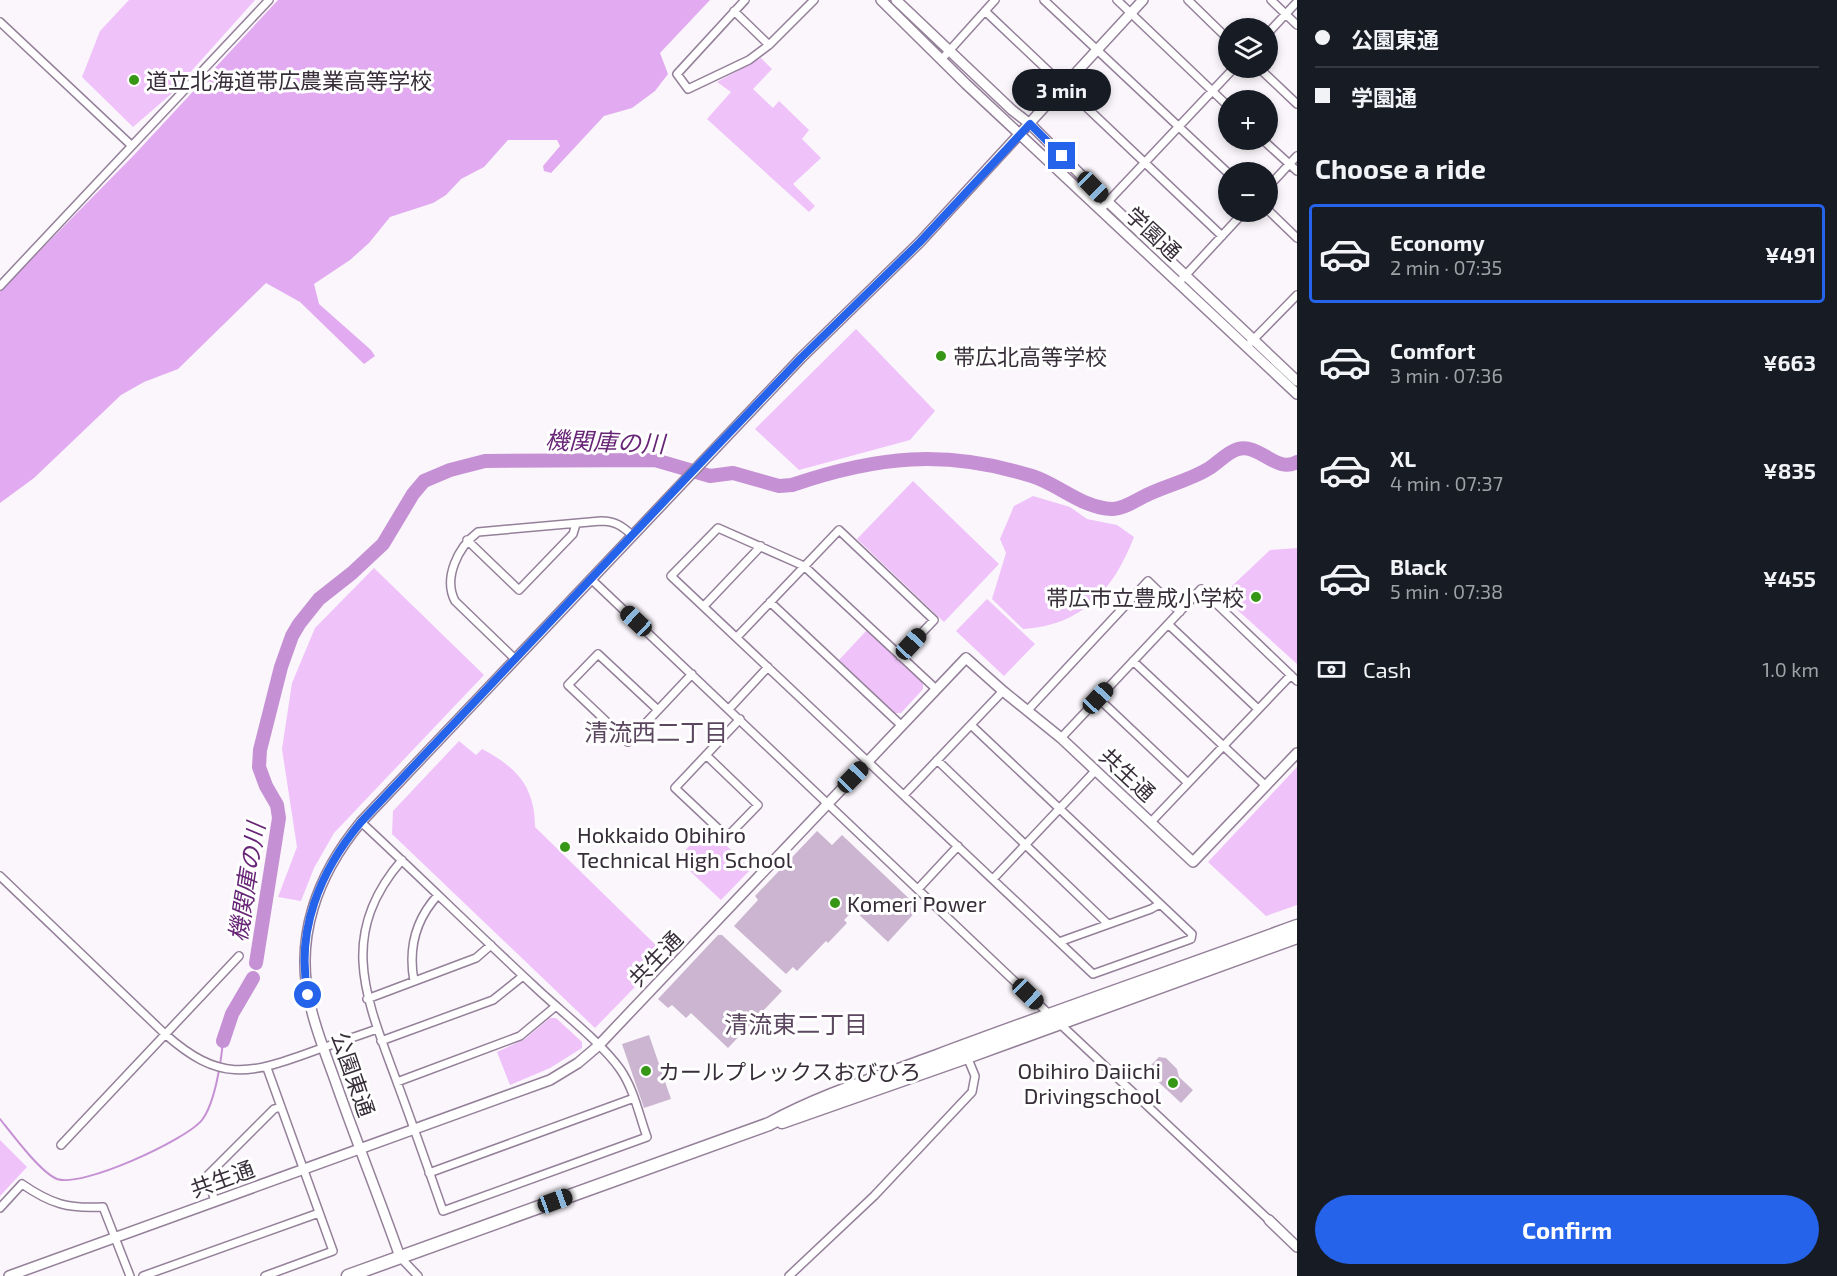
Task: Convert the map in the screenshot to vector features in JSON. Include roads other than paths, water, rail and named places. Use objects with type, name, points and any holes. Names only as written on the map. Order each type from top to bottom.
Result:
[{"type":"highway","points":[[348,1276],[769,1124],[792,1111],[852,1087],[965,1052],[1055,1019],[1297,926]]},
{"type":"highway","points":[[1055,1019],[1297,937]]},
{"type":"street","points":[[0,286],[270,0]]},
{"type":"street","points":[[745,0],[677,74],[688,89],[749,60],[769,45],[814,0]]},
{"type":"street","name":"学園通","points":[[881,0],[1100,210],[1254,340],[1296,385]]},
{"type":"street","name":"学園通","points":[[896,0],[1012,110],[1030,124],[1246,347],[1296,385]]},
{"type":"street","points":[[941,60],[995,0]]},
{"type":"street","points":[[1044,0],[1218,163]]},
{"type":"street","points":[[1117,0],[1218,96]]},
{"type":"street","name":"公園東通","points":[[400,1257],[358,1148],[311,1008],[306,983],[307,929],[326,871],[341,846],[361,822],[801,358],[920,242],[1143,0]]},
{"type":"street","points":[[1188,0],[1218,29]]},
{"type":"street","points":[[1271,0],[1297,25]]},
{"type":"street","points":[[1278,22],[1297,2]]},
{"type":"street","points":[[735,11],[769,45]]},
{"type":"street","points":[[985,11],[1222,236]]},
{"type":"street","points":[[0,22],[131,145]]},
{"type":"street","points":[[1100,210],[1224,78]]},
{"type":"street","points":[[1270,78],[1297,104]]},
{"type":"street","points":[[1274,150],[1297,171]]},
{"type":"street","points":[[1278,176],[1297,156]]},
{"type":"street","points":[[1278,220],[1297,238]]},
{"type":"street","points":[[1182,279],[1235,222]]},
{"type":"street","points":[[1246,347],[1297,295]]},
{"type":"street","points":[[515,659],[455,601],[450,592],[449,582],[467,540],[478,532],[612,521],[632,534]]},
{"type":"street","points":[[467,540],[519,590],[573,534],[576,524]]},
{"type":"street","points":[[936,689],[804,566],[761,546],[718,528],[671,576],[1093,974],[1191,939],[1192,934],[971,724]]},
{"type":"street","points":[[737,637],[839,530],[934,620],[900,656]]},
{"type":"street","points":[[704,606],[761,546]]},
{"type":"street","points":[[591,579],[1297,1247]]},
{"type":"street","points":[[1027,711],[1148,581],[1180,612]]},
{"type":"street","points":[[1061,738],[1201,589],[1297,681]]},
{"type":"street","points":[[770,602],[902,726]]},
{"type":"street","points":[[1168,624],[1258,709]]},
{"type":"street","points":[[658,710],[598,654],[568,685],[628,742],[692,674]]},
{"type":"street","name":"共生通","points":[[9,1276],[550,1080],[578,1063],[598,1046],[966,657],[1003,691],[1061,738],[1193,862],[1266,786]]},
{"type":"street","points":[[1133,661],[1266,786],[1297,753]]},
{"type":"street","points":[[729,709],[768,667]]},
{"type":"street","points":[[1151,822],[1291,675]]},
{"type":"street","points":[[904,795],[1003,691]]},
{"type":"street","points":[[1098,698],[1188,783]]},
{"type":"street","points":[[706,755],[758,805],[727,837],[675,788],[706,755],[740,719]]},
{"type":"street","points":[[937,760],[1108,924]]},
{"type":"street","points":[[993,879],[1096,770]]},
{"type":"street","points":[[361,822],[402,860],[523,976],[556,1006],[619,1067],[634,1098],[647,1137],[443,1211],[381,1041],[367,999],[363,977],[362,953],[368,918],[388,876],[402,860]]},
{"type":"street","points":[[918,889],[957,846]]},
{"type":"street","points":[[0,876],[165,1034],[184,1051],[204,1062],[235,1069],[267,1068],[377,1029]]},
{"type":"street","points":[[414,981],[411,965],[414,937],[421,916],[438,895]]},
{"type":"street","points":[[1059,942],[1160,904]]},
{"type":"street","points":[[367,999],[476,958],[491,945]]},
{"type":"street","points":[[62,1145],[239,956]]},
{"type":"street","points":[[381,1041],[493,1000],[523,976]]},
{"type":"street","points":[[397,1082],[520,1036],[556,1006]]},
{"type":"street","points":[[789,1276],[874,1196],[972,1092],[975,1076],[965,1052]]},
{"type":"street","points":[[265,1276],[333,1251],[267,1068]]},
{"type":"street","points":[[429,1173],[634,1098]]},
{"type":"street","points":[[215,1201],[207,1176],[274,1109],[282,1107]]},
{"type":"street","points":[[0,1208],[22,1184],[40,1196],[62,1206],[104,1207],[130,1276]]},
{"type":"street","points":[[143,1276],[319,1213]]},
{"type":"street","points":[[400,1257],[418,1276]]},
{"type":"waterway","name":"機関庫の川","points":[[256,963],[279,818],[277,805],[266,786],[259,767],[260,750],[281,667],[292,636],[299,624],[319,599],[383,544],[413,494],[424,481],[450,470],[485,461],[655,460],[710,476],[733,473],[779,486],[792,485],[823,475],[882,462],[940,459],[1000,467],[1032,476],[1091,505],[1117,509],[1201,473],[1238,449],[1253,450],[1282,464],[1290,465],[1297,462]]},
{"type":"waterway","name":"機関庫の川","points":[[223,1041],[232,1014],[253,978]]},
{"type":"waterway","name":"機関庫の川","points":[[0,1119],[35,1161],[57,1179],[70,1180],[110,1170],[156,1150],[192,1129],[202,1120],[214,1093],[223,1041]]},
{"type":"place","name":"道立北海道帯広農業高等学校","points":[[134,80]]},
{"type":"place","name":"帯広北高等学校","points":[[941,356]]},
{"type":"place","name":"帯広市立豊成小学校","points":[[1256,597]]},
{"type":"place","name":"Hokkaido Obihiro Technical High School","points":[[565,847]]},
{"type":"place","name":"Komeri Power","points":[[835,903]]},
{"type":"place","name":"カールプレックスおびひろ","points":[[646,1071]]},
{"type":"place","name":"Obihiro Daiichi Drivingschool","points":[[1173,1083]]},
{"type":"district","name":"清流西二丁目","points":[[656,731]]},
{"type":"district","name":"清流東二丁目","points":[[796,1023]]}]
